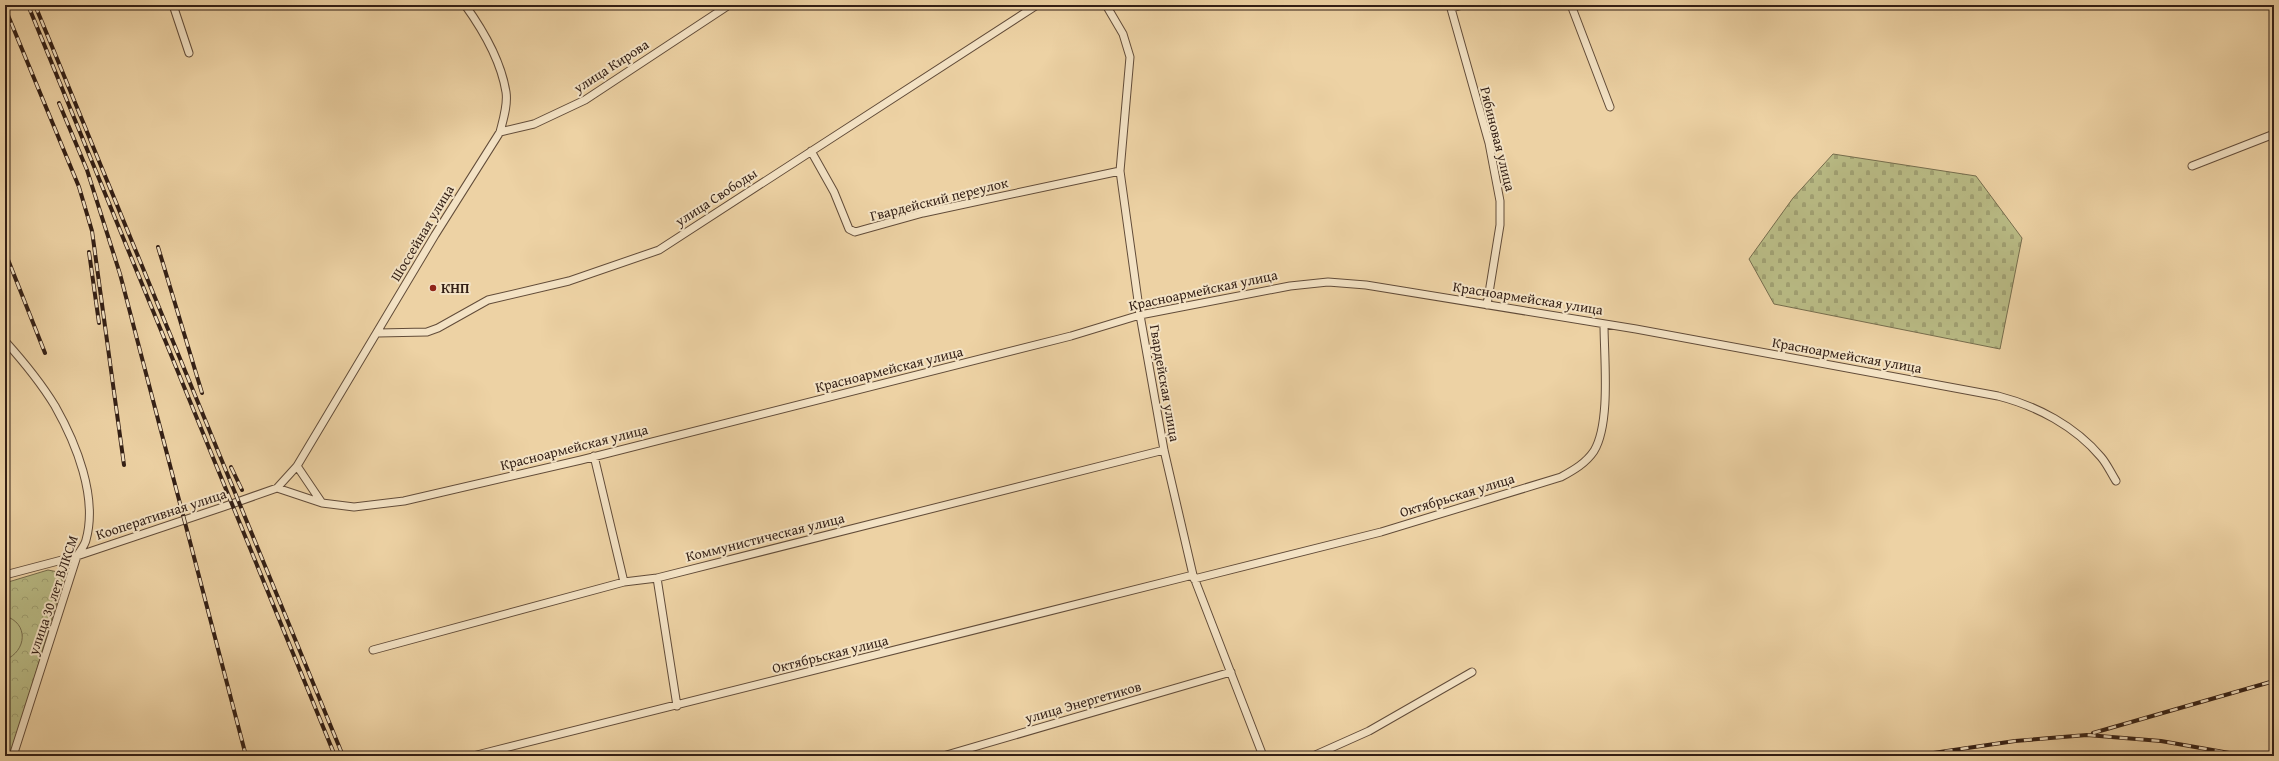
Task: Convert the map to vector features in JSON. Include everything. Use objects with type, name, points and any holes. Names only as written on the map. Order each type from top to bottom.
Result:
[{"type":"street","points":[[173,5],[190,53]]},
{"type":"street","name":"Шоссейная улица","points":[[297,466],[341,389],[378,333],[435,235],[500,132],[504,117],[506,93],[501,70],[479,25],[465,5]]},
{"type":"street","name":"улица Кирова","points":[[500,132],[534,124],[585,100],[729,5]]},
{"type":"street","name":"улица Свободы","points":[[378,333],[427,332],[438,328],[488,300],[569,281],[659,250],[1037,5]]},
{"type":"street","name":"Гвардейская улица","points":[[1106,5],[1123,34],[1130,57],[1120,171],[1140,315],[1164,450],[1193,577],[1263,756]]},
{"type":"street","points":[[1451,7],[1463,5]]},
{"type":"street","points":[[1571,5],[1610,107]]},
{"type":"street","name":"Рябиновая улица","points":[[1451,7],[1489,143],[1500,201],[1499,232],[1487,304]]},
{"type":"street","points":[[2192,166],[2274,134]]},
{"type":"street","name":"Гвардейский переулок","points":[[811,151],[834,192],[849,229],[855,232],[923,213],[1120,171]]},
{"type":"street","name":"Красноармейская улица","points":[[322,503],[354,507],[404,501],[594,456],[1071,336],[1140,315],[1290,286],[1328,282],[1366,285],[1604,324],[1965,389],[2016,401],[2039,410],[2076,433],[2103,458],[2116,481]]},
{"type":"street","name":"Октябрьская улица","points":[[473,756],[1193,577],[1381,532],[1561,478],[1585,461],[1594,450],[1604,420],[1604,324]]},
{"type":"street","name":"улица 30 лет ВЛКСМ","points":[[5,341],[28,368],[54,405],[71,441],[81,469],[88,496],[90,521],[86,542],[77,556],[13,756]]},
{"type":"street","name":"Коммунистическая улица","points":[[373,650],[624,582],[657,578],[1164,450]]},
{"type":"street","points":[[594,456],[624,582]]},
{"type":"street","points":[[297,466],[322,503]]},
{"type":"street","name":"Кооперативная улица","points":[[5,575],[77,556],[277,488],[297,466]]},
{"type":"street","points":[[277,488],[322,503]]},
{"type":"street","points":[[657,578],[677,706]]},
{"type":"street","name":"улица Энергетиков","points":[[943,756],[1231,672]]},
{"type":"street","points":[[1313,756],[1369,731],[1472,672]]},
{"type":"green space","points":[[1833,154],[1976,176],[2022,238],[2000,349],[1774,304],[1749,259],[1793,198]]},
{"type":"green space","points":[[48,570],[58,572],[63,582],[11,756],[5,756],[5,583]]},
{"type":"green space","points":[[5,616],[13,620],[18,625],[22,637],[18,650],[5,660]]},
{"type":"railway","points":[[28,5],[335,756]]},
{"type":"railway","points":[[35,5],[343,756]]},
{"type":"railway","points":[[5,8],[79,187],[92,231],[124,465]]},
{"type":"railway","points":[[59,103],[87,170],[120,274],[246,756]]},
{"type":"railway","points":[[158,247],[202,393]]},
{"type":"railway","points":[[5,252],[45,353]]},
{"type":"railway","points":[[89,252],[99,323]]},
{"type":"railway","points":[[231,467],[242,490]]},
{"type":"railway","points":[[2093,733],[2274,681]]},
{"type":"railway","points":[[1913,756],[2015,741],[2087,735],[2161,741],[2235,754],[2274,754]]},
{"type":"place","name":"КНП","points":[[433,288]]}]
